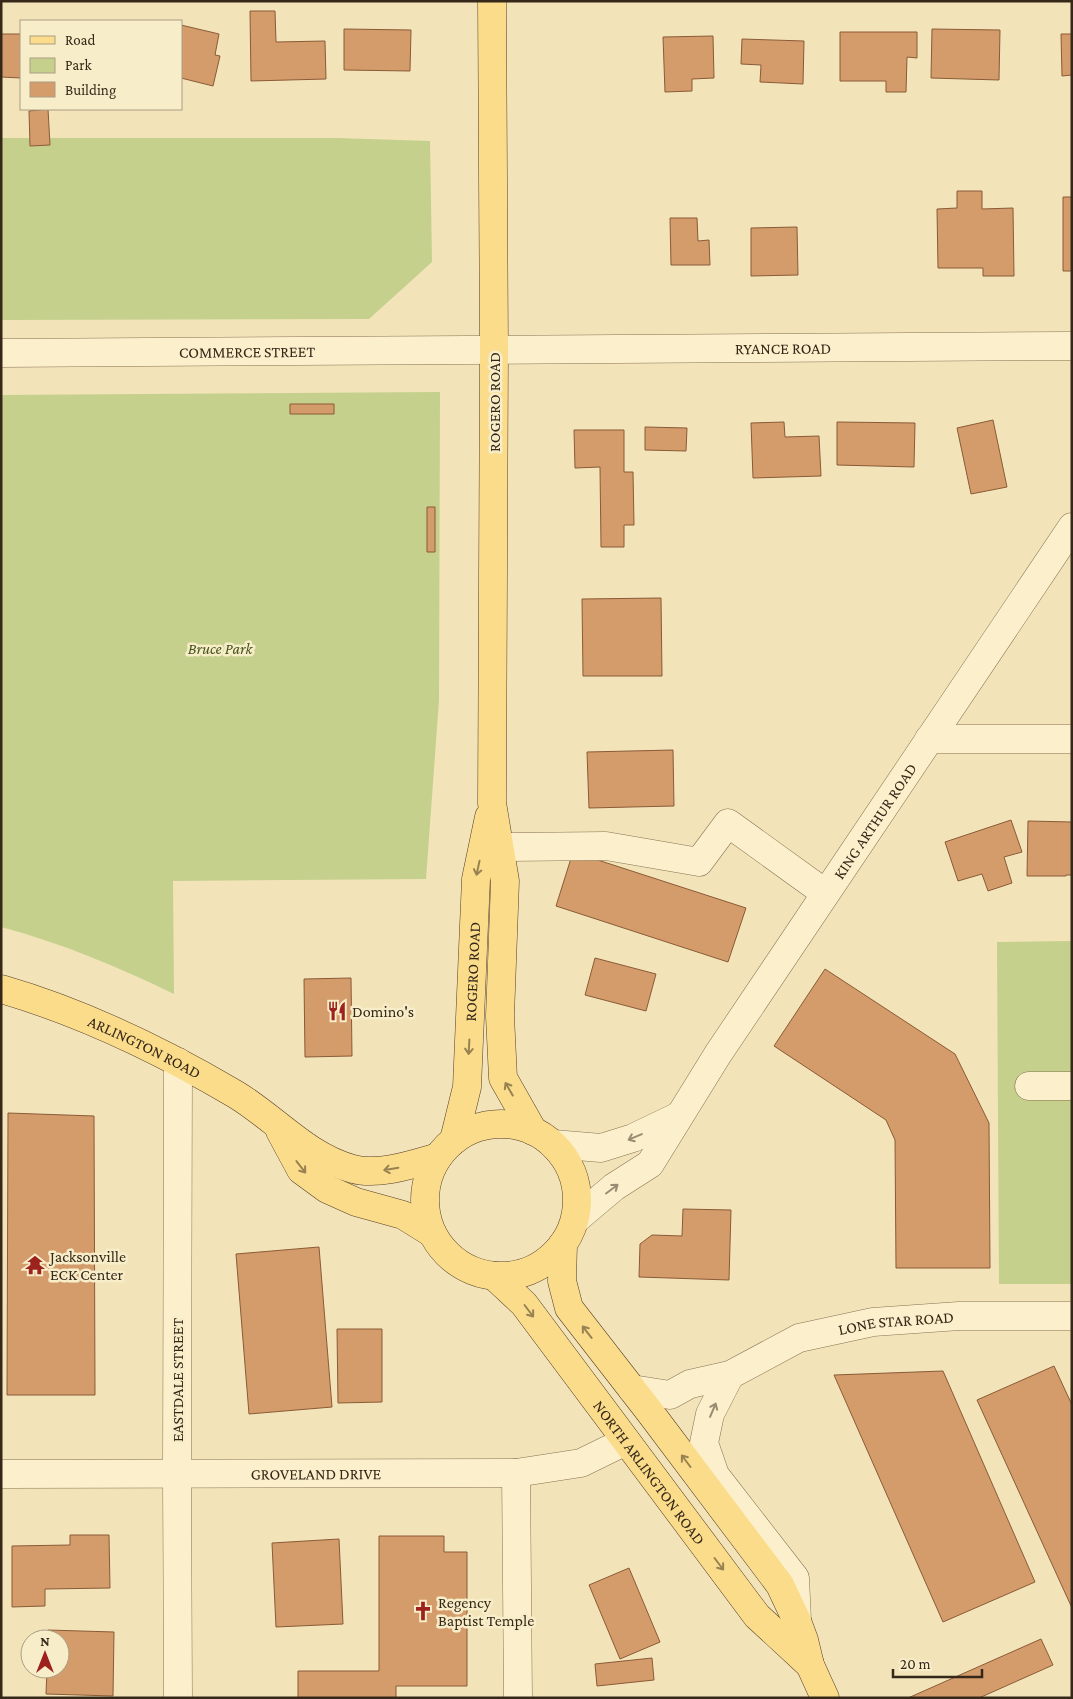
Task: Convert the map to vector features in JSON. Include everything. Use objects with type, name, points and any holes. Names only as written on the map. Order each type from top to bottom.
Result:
[{"type":"main road","name":"ROGERO ROAD","points":[[492,1],[494,350],[492,803],[505,881],[500,1016],[502,1078],[543,1138]]},
{"type":"main road","name":"ROGERO ROAD","points":[[446,1149],[467,1087],[474,960],[476,879],[492,803]]},
{"type":"main road","name":"ARLINGTON ROAD","points":[[1,989],[33,998],[116,1031],[178,1062],[237,1095],[317,1155],[354,1170],[388,1170],[446,1149]]},
{"type":"main road","points":[[501,1124],[518,1126],[543,1138],[564,1157],[576,1187],[577,1204],[569,1232],[553,1256],[533,1269],[510,1276],[494,1276],[479,1273],[457,1263],[440,1246],[426,1218],[425,1194],[430,1171],[446,1149],[468,1131],[484,1126],[501,1124]]},
{"type":"main road","name":"ARLINGTON ROAD","points":[[277,1125],[301,1170],[327,1189],[356,1202],[403,1215],[432,1233]]},
{"type":"main road","name":"NORTH ARLINGTON ROAD","points":[[569,1232],[562,1281],[569,1308],[780,1585],[797,1621],[810,1665],[824,1698]]},
{"type":"main road","name":"NORTH ARLINGTON ROAD","points":[[494,1276],[524,1304],[758,1616],[810,1665]]},
{"type":"street","name":"RYANCE ROAD","points":[[494,350],[1072,346]]},
{"type":"street","name":"COMMERCE STREET","points":[[1,353],[494,350]]},
{"type":"street","name":"KING ARTHUR ROAD","points":[[569,1232],[614,1187],[650,1164],[718,1054],[1072,527]]},
{"type":"street","points":[[929,739],[1072,739]]},
{"type":"street","points":[[499,847],[606,846],[699,862],[728,823],[826,893]]},
{"type":"street","name":"EASTDALE STREET","points":[[178,1062],[178,1698]]},
{"type":"street","points":[[1029,1086],[1072,1086]]},
{"type":"street","points":[[543,1138],[601,1148],[633,1138],[679,1116]]},
{"type":"street","name":"LONE STAR ROAD","points":[[632,1389],[670,1395],[690,1384],[730,1375],[799,1338],[873,1322],[959,1316],[1072,1316]]},
{"type":"street","points":[[730,1375],[710,1414],[704,1443],[715,1475],[795,1578],[797,1621]]},
{"type":"street","name":"GROVELAND DRIVE","points":[[1,1474],[516,1473],[581,1463],[626,1441]]},
{"type":"street","points":[[516,1473],[518,1698]]},
{"type":"green space","points":[[1,138],[337,138],[430,141],[432,262],[369,319],[1,320]]},
{"type":"green space","name":"Bruce Park","points":[[440,392],[439,700],[426,879],[173,881],[174,994],[89,956],[46,940],[1,927],[1,395]]},
{"type":"green space","points":[[1072,941],[1072,1284],[999,1284],[997,942]]},
{"type":"building","points":[[250,11],[275,11],[276,42],[325,41],[326,79],[251,81]]},
{"type":"building","points":[[182,25],[219,34],[215,55],[220,56],[213,86],[182,78]]},
{"type":"building","points":[[344,29],[411,30],[410,71],[344,70]]},
{"type":"building","points":[[932,29],[1000,30],[999,80],[931,78]]},
{"type":"building","points":[[840,32],[917,32],[917,58],[907,57],[906,92],[886,92],[886,81],[840,81]]},
{"type":"building","points":[[1,34],[20,34],[20,78],[1,77]]},
{"type":"building","points":[[1061,34],[1072,34],[1072,75],[1062,76]]},
{"type":"building","points":[[713,36],[714,78],[692,79],[692,91],[665,92],[663,37]]},
{"type":"building","points":[[742,39],[804,41],[803,84],[760,82],[761,65],[741,64]]},
{"type":"building","points":[[48,110],[50,145],[30,146],[29,111]]},
{"type":"building","points":[[957,191],[982,191],[982,209],[1013,208],[1014,276],[983,276],[983,268],[938,268],[937,209],[957,208]]},
{"type":"building","points":[[1063,197],[1072,197],[1072,271],[1063,271]]},
{"type":"building","points":[[670,218],[697,218],[698,241],[709,240],[710,265],[671,265]]},
{"type":"building","points":[[797,227],[798,275],[751,276],[751,228]]},
{"type":"building","points":[[290,404],[334,404],[334,414],[290,414]]},
{"type":"building","points":[[993,420],[1007,487],[971,494],[957,428]]},
{"type":"building","points":[[784,422],[785,437],[819,436],[821,476],[753,478],[751,423]]},
{"type":"building","points":[[837,422],[915,423],[914,467],[837,465]]},
{"type":"building","points":[[645,427],[687,428],[686,451],[645,450]]},
{"type":"building","points":[[574,430],[624,430],[624,472],[633,472],[634,525],[624,525],[624,547],[601,547],[600,467],[575,468]]},
{"type":"building","points":[[427,507],[435,507],[435,552],[427,552]]},
{"type":"building","points":[[661,598],[662,676],[583,676],[582,599]]},
{"type":"building","points":[[673,750],[674,806],[589,808],[587,752]]},
{"type":"building","points":[[1011,820],[1022,852],[1004,857],[1012,883],[988,891],[982,874],[958,881],[945,842]]},
{"type":"building","points":[[1028,821],[1072,822],[1072,875],[1027,876]]},
{"type":"building","points":[[573,852],[746,908],[728,962],[556,906]]},
{"type":"building","points":[[595,958],[656,974],[646,1011],[585,995]]},
{"type":"building","points":[[825,969],[955,1054],[989,1123],[990,1268],[896,1268],[895,1140],[886,1120],[774,1046]]},
{"type":"building","points":[[351,978],[352,1056],[305,1057],[304,979]]},
{"type":"building","points":[[8,1113],[94,1116],[95,1395],[7,1395]]},
{"type":"building","points":[[683,1209],[731,1210],[729,1280],[639,1277],[640,1244],[652,1235],[682,1236]]},
{"type":"building","points":[[319,1247],[332,1407],[249,1414],[236,1254]]},
{"type":"building","points":[[337,1329],[382,1329],[382,1402],[338,1403]]},
{"type":"building","points":[[1054,1366],[1072,1405],[1072,1608],[977,1400]]},
{"type":"building","points":[[943,1371],[1035,1582],[943,1622],[834,1375]]},
{"type":"building","points":[[70,1535],[109,1535],[110,1588],[45,1589],[45,1606],[12,1607],[12,1546],[70,1545]]},
{"type":"building","name":"Regency Baptist Temple","points":[[379,1536],[444,1536],[444,1552],[467,1552],[467,1686],[396,1686],[396,1698],[298,1698],[298,1671],[379,1671]]},
{"type":"building","points":[[339,1539],[343,1624],[276,1627],[272,1543]]},
{"type":"building","points":[[629,1568],[660,1642],[620,1659],[589,1585]]},
{"type":"building","points":[[70,1631],[114,1632],[113,1696],[46,1694],[47,1679],[70,1679]]},
{"type":"building","points":[[1041,1639],[1053,1665],[979,1698],[908,1698]]},
{"type":"building","points":[[652,1658],[654,1680],[597,1686],[595,1664]]},
{"type":"place","name":"Domino's","points":[[337,1011]]},
{"type":"place","name":"Jacksonville ECK Center","points":[[35,1265]]},
{"type":"place","name":"Regency Baptist Temple","points":[[423,1611]]}]
